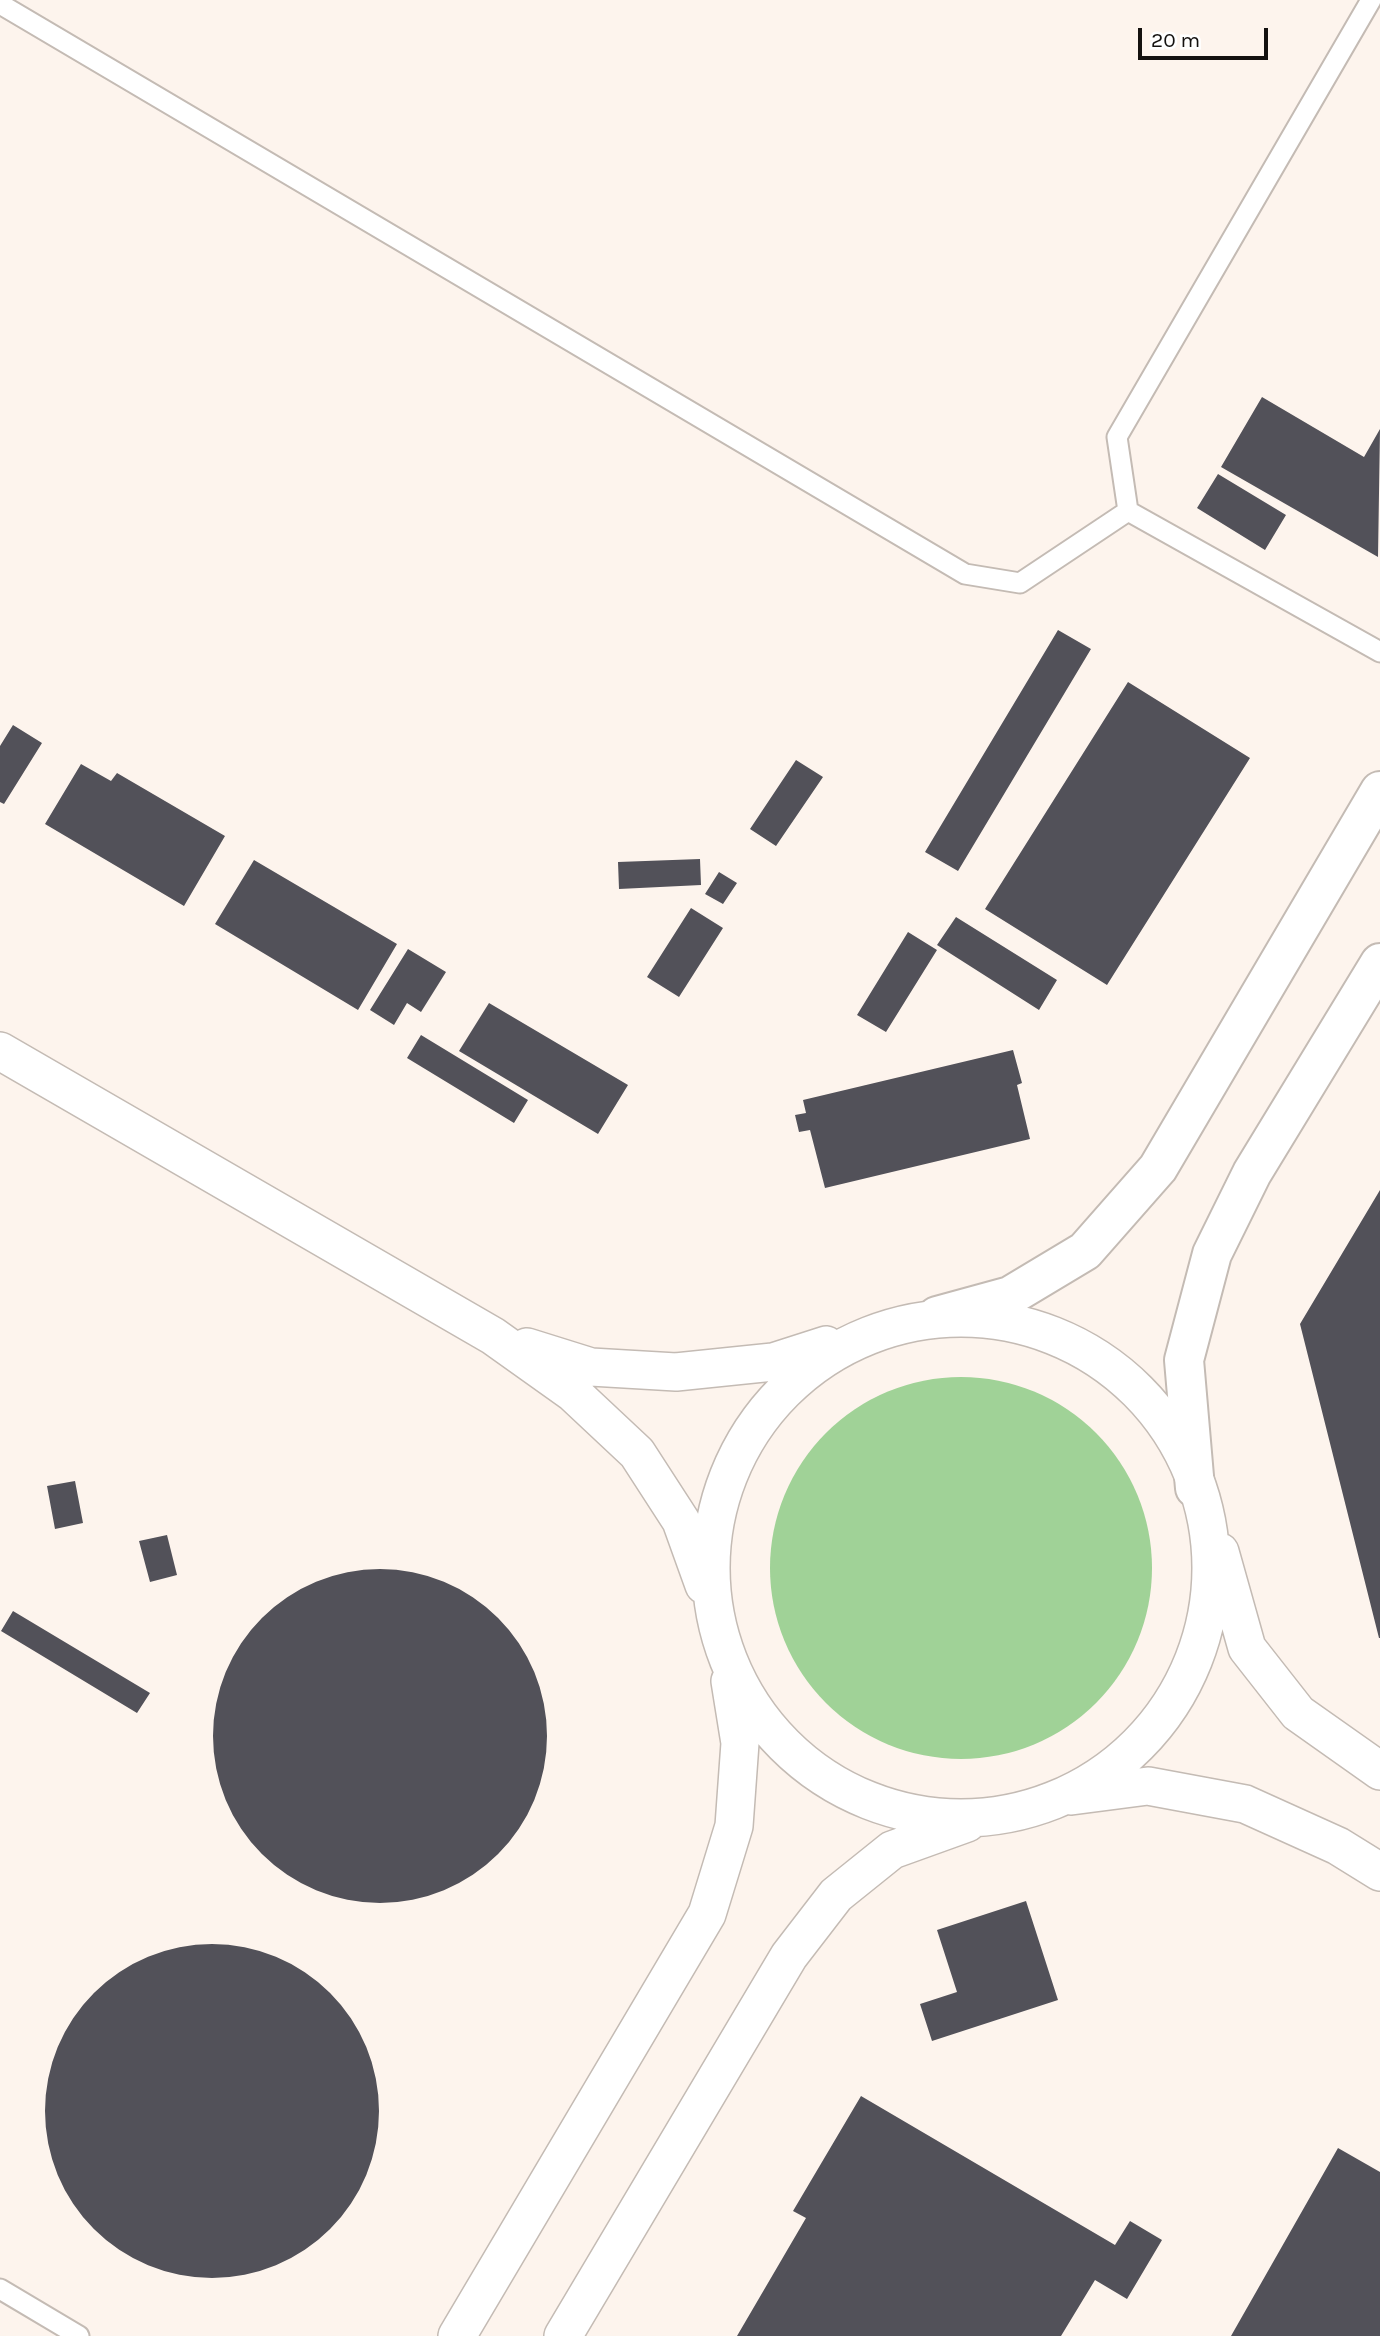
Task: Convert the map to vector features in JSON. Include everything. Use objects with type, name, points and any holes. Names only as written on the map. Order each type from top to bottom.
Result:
[{"type":"street","points":[[493,1336],[591,1367],[676,1372],[773,1362],[887,1326],[937,1316],[1010,1296],[1085,1251],[1158,1168],[1380,791]]},
{"type":"street","points":[[1195,1488],[1184,1360],[1212,1254],[1252,1173],[1380,963]]},
{"type":"street","points":[[0,1051],[493,1336],[573,1393],[638,1453],[681,1521],[715,1615]]},
{"type":"street","points":[[937,1316],[1055,1332],[1134,1383],[1171,1425],[1216,1538],[1247,1648],[1298,1713],[1380,1771]]},
{"type":"street","points":[[457,2336],[707,1914],[734,1826],[740,1743],[728,1673],[706,1575],[732,1455],[809,1364],[887,1326]]},
{"type":"street","points":[[1056,1798],[1143,1746],[1201,1654],[1216,1538]]},
{"type":"street","points":[[728,1673],[791,1757],[872,1806],[972,1821]]},
{"type":"street","points":[[563,2336],[789,1956],[836,1895],[892,1850],[972,1821],[1056,1798],[1148,1786],[1245,1804],[1338,1846],[1380,1872]]},
{"type":"lane","points":[[1128,511],[1117,437],[1371,0]]},
{"type":"lane","points":[[0,4],[965,574],[1020,583],[1128,511]]},
{"type":"lane","points":[[1128,511],[1380,652]]},
{"type":"lane","points":[[0,2289],[79,2336]]},
{"type":"green space","points":[[961,1377],[998,1381],[1034,1392],[1067,1409],[1096,1433],[1120,1462],[1137,1495],[1148,1531],[1152,1568],[1148,1605],[1137,1641],[1120,1674],[1096,1703],[1067,1727],[1034,1744],[998,1755],[961,1759],[924,1755],[888,1744],[855,1727],[826,1703],[802,1674],[785,1641],[774,1605],[770,1568],[774,1531],[785,1495],[802,1462],[826,1433],[855,1409],[888,1392],[924,1381]]},
{"type":"building","points":[[1262,397],[1364,457],[1380,429],[1378,557],[1221,467]]},
{"type":"building","points":[[1218,474],[1286,515],[1265,550],[1197,508]]},
{"type":"building","points":[[1058,630],[1091,649],[958,871],[925,852]]},
{"type":"building","points":[[1128,682],[1250,758],[1107,985],[985,909]]},
{"type":"building","points":[[13,725],[42,743],[4,804],[0,802],[0,746]]},
{"type":"building","points":[[796,760],[823,777],[776,846],[750,829]]},
{"type":"building","points":[[81,764],[111,781],[117,773],[225,836],[184,906],[45,824]]},
{"type":"building","points":[[700,859],[701,885],[619,889],[618,862]]},
{"type":"building","points":[[254,860],[397,944],[358,1010],[215,924]]},
{"type":"building","points":[[719,872],[737,883],[723,904],[705,894]]},
{"type":"building","points":[[691,908],[723,928],[679,997],[647,977]]},
{"type":"building","points":[[956,917],[1057,980],[1039,1010],[937,945]]},
{"type":"building","points":[[908,932],[937,950],[886,1032],[857,1015]]},
{"type":"building","points":[[408,949],[446,972],[421,1012],[407,1003],[394,1025],[370,1010]]},
{"type":"building","points":[[489,1003],[628,1085],[598,1134],[459,1051]]},
{"type":"building","points":[[421,1035],[528,1100],[514,1123],[407,1058]]},
{"type":"building","points":[[1013,1050],[1022,1083],[1017,1085],[1030,1139],[825,1188],[810,1130],[799,1132],[795,1115],[806,1113],[803,1100]]},
{"type":"building","points":[[1380,1190],[1380,1638],[1379,1638],[1300,1324]]},
{"type":"building","points":[[75,1481],[83,1523],[55,1529],[47,1486]]},
{"type":"building","points":[[167,1535],[177,1575],[150,1582],[139,1541]]},
{"type":"building","points":[[380,1569],[413,1572],[444,1582],[473,1597],[498,1618],[519,1643],[534,1672],[544,1703],[547,1736],[544,1769],[534,1800],[519,1829],[498,1854],[473,1875],[444,1890],[413,1900],[380,1903],[347,1900],[316,1890],[287,1875],[262,1854],[241,1829],[226,1800],[216,1769],[213,1736],[216,1703],[226,1672],[241,1643],[262,1618],[287,1597],[316,1582],[347,1572]]},
{"type":"building","points":[[13,1611],[150,1693],[137,1713],[1,1631]]},
{"type":"building","points":[[1026,1901],[1058,2000],[932,2041],[920,2004],[957,1992],[937,1930]]},
{"type":"building","points":[[212,1944],[245,1947],[276,1957],[305,1972],[330,1993],[351,2018],[366,2047],[376,2078],[379,2111],[376,2144],[366,2175],[351,2204],[330,2229],[305,2250],[276,2265],[245,2275],[212,2278],[179,2275],[148,2265],[119,2250],[94,2229],[73,2204],[58,2175],[48,2144],[45,2111],[48,2078],[58,2047],[73,2018],[94,1993],[119,1972],[148,1957],[179,1947]]},
{"type":"building","points":[[861,2096],[1115,2245],[1130,2221],[1162,2240],[1127,2299],[1095,2280],[1061,2336],[737,2336],[806,2218],[793,2211]]},
{"type":"building","points":[[1338,2148],[1380,2172],[1380,2336],[1231,2336]]}]
